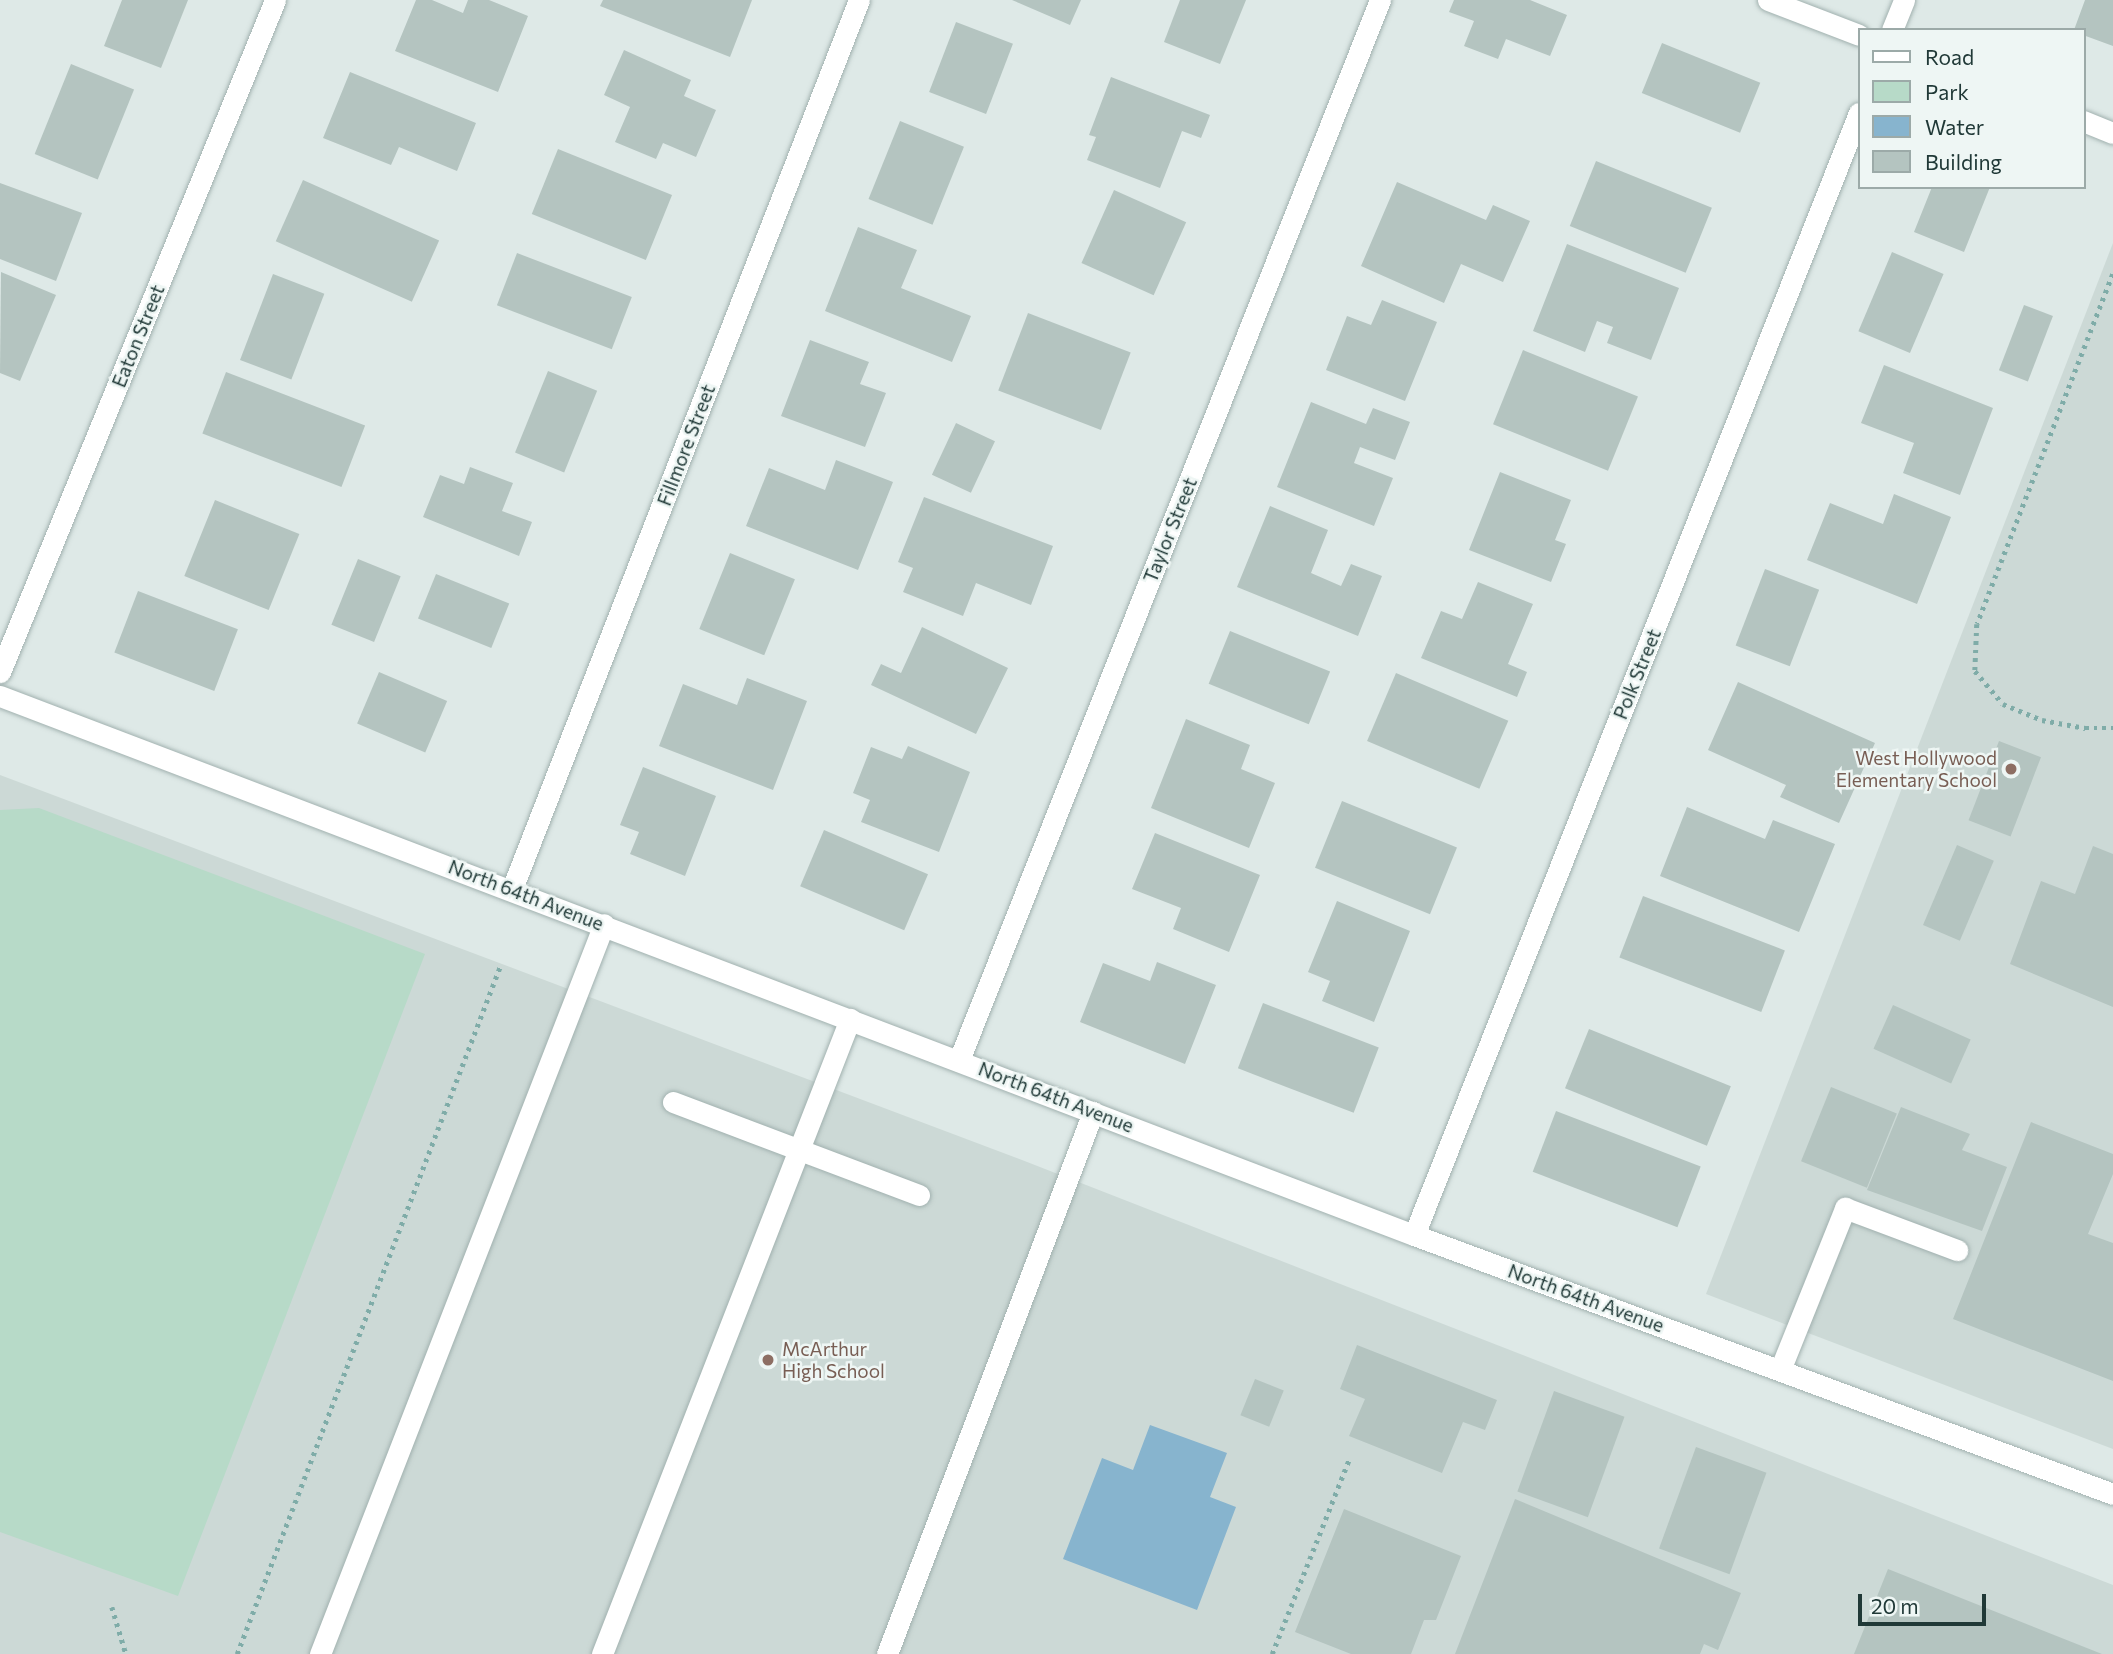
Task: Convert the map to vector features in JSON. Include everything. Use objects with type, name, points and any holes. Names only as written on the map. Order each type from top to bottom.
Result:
[{"type":"street","name":"Eaton Street","points":[[0,672],[275,0]]},
{"type":"street","name":"Fillmore Street","points":[[512,889],[859,0]]},
{"type":"street","name":"Taylor Street","points":[[959,1060],[1380,0]]},
{"type":"street","points":[[1768,0],[1857,34]]},
{"type":"street","points":[[1893,28],[1904,0]]},
{"type":"street","name":"Polk Street","points":[[1414,1235],[1857,118]]},
{"type":"street","points":[[2085,122],[2113,133]]},
{"type":"street","name":"North 64th Avenue","points":[[0,696],[1414,1235],[2113,1494]]},
{"type":"street","points":[[320,1654],[604,924]]},
{"type":"street","points":[[602,1654],[850,1019]]},
{"type":"street","points":[[673,1102],[919,1195]]},
{"type":"street","points":[[887,1654],[1093,1112]]},
{"type":"street","points":[[1780,1370],[1844,1208],[1957,1250]]},
{"type":"path","points":[[2113,274],[1977,624],[1975,671],[2003,704],[2042,720],[2113,728]]},
{"type":"path","points":[[237,1654],[501,964]]},
{"type":"path","points":[[1273,1653],[1350,1457]]},
{"type":"path","points":[[112,1607],[126,1654]]},
{"type":"shaded area","name":"West Hollywood Elementary School","points":[[2113,243],[2113,1449],[1706,1294]]},
{"type":"shaded area","name":"McArthur High School","points":[[0,775],[1022,1160],[2113,1585],[2113,1654],[0,1654]]},
{"type":"green space","points":[[39,808],[425,954],[178,1596],[0,1532],[0,810]]},
{"type":"water","points":[[1150,1425],[1227,1453],[1210,1497],[1236,1507],[1197,1610],[1063,1559],[1102,1458],[1133,1470]]},
{"type":"building","points":[[122,0],[188,0],[161,68],[104,46]]},
{"type":"building","points":[[416,0],[432,0],[463,13],[468,0],[489,0],[528,16],[498,92],[395,51]]},
{"type":"building","points":[[603,0],[752,0],[730,57],[600,6]]},
{"type":"building","points":[[1012,0],[1081,0],[1070,25]]},
{"type":"building","points":[[1180,0],[1246,0],[1220,64],[1164,42]]},
{"type":"building","points":[[1454,0],[1530,0],[1567,15],[1550,56],[1506,39],[1498,59],[1464,46],[1474,21],[1449,12]]},
{"type":"building","points":[[2085,0],[2113,0],[2113,46],[2085,36],[2085,28],[2075,28]]},
{"type":"building","points":[[956,22],[1013,44],[986,114],[929,92]]},
{"type":"building","points":[[1662,43],[1760,83],[1740,133],[1642,93]]},
{"type":"building","points":[[624,50],[691,80],[684,96],[716,110],[696,157],[663,143],[656,159],[615,142],[630,107],[604,95]]},
{"type":"building","points":[[71,64],[134,89],[98,179],[35,154]]},
{"type":"building","points":[[350,72],[476,123],[457,171],[399,147],[391,165],[323,138]]},
{"type":"building","points":[[1111,77],[1210,115],[1201,138],[1182,131],[1160,188],[1087,160],[1096,137],[1089,135]]},
{"type":"building","points":[[900,121],[964,147],[933,225],[869,199]]},
{"type":"building","points":[[558,149],[672,195],[646,260],[532,214]]},
{"type":"building","points":[[1596,161],[1712,208],[1686,273],[1570,226]]},
{"type":"building","points":[[303,180],[439,241],[412,302],[276,241]]},
{"type":"building","points":[[1397,182],[1486,220],[1493,205],[1530,221],[1503,282],[1461,264],[1444,303],[1361,266]]},
{"type":"building","points":[[0,183],[82,213],[56,281],[0,259]]},
{"type":"building","points":[[1931,189],[1989,189],[1964,252],[1914,232]]},
{"type":"building","points":[[1114,190],[1186,222],[1154,295],[1081,263]]},
{"type":"building","points":[[858,227],[917,250],[901,288],[971,316],[952,362],[825,311]]},
{"type":"building","points":[[1567,244],[1679,288],[1651,360],[1607,343],[1613,327],[1597,321],[1585,352],[1533,331]]},
{"type":"building","points":[[1892,252],[1944,274],[1910,353],[1858,331]]},
{"type":"building","points":[[517,253],[632,297],[612,349],[497,305]]},
{"type":"building","points":[[1,272],[56,295],[20,381],[0,373]]},
{"type":"building","points":[[273,274],[324,294],[291,380],[240,360]]},
{"type":"building","points":[[1382,300],[1437,322],[1405,401],[1326,370],[1347,316],[1371,325]]},
{"type":"building","points":[[2024,305],[2053,316],[2028,381],[1999,370]]},
{"type":"building","points":[[1028,313],[1131,352],[1101,430],[998,390]]},
{"type":"building","points":[[810,340],[869,362],[860,384],[886,393],[865,447],[781,416]]},
{"type":"building","points":[[1523,350],[1638,396],[1608,471],[1493,424]]},
{"type":"building","points":[[1884,365],[1993,408],[1960,495],[1903,473],[1914,443],[1861,423]]},
{"type":"building","points":[[548,371],[597,391],[564,472],[515,453]]},
{"type":"building","points":[[226,372],[365,425],[341,487],[202,434]]},
{"type":"building","points":[[1311,402],[1366,424],[1373,408],[1410,422],[1395,460],[1360,447],[1354,463],[1393,478],[1374,526],[1277,487]]},
{"type":"building","points":[[956,423],[995,441],[971,493],[932,475]]},
{"type":"building","points":[[836,460],[893,482],[858,570],[746,526],[769,468],[825,490]]},
{"type":"building","points":[[470,467],[513,483],[502,511],[532,522],[519,556],[423,517],[440,475],[464,484]]},
{"type":"building","points":[[1500,472],[1571,500],[1555,540],[1566,544],[1551,582],[1469,550]]},
{"type":"building","points":[[1894,494],[1951,517],[1917,604],[1807,560],[1830,503],[1883,524]]},
{"type":"building","points":[[924,497],[1053,546],[1031,605],[976,583],[963,616],[903,592],[913,568],[898,562]]},
{"type":"building","points":[[215,500],[299,534],[269,610],[184,576]]},
{"type":"building","points":[[1270,506],[1328,530],[1311,573],[1341,586],[1351,564],[1382,576],[1358,636],[1237,587]]},
{"type":"building","points":[[730,553],[795,579],[764,655],[699,629]]},
{"type":"building","points":[[358,559],[401,576],[374,642],[331,625]]},
{"type":"building","points":[[1765,569],[1819,590],[1790,666],[1736,646]]},
{"type":"building","points":[[436,574],[509,604],[491,648],[418,619]]},
{"type":"building","points":[[1478,582],[1533,604],[1508,664],[1527,672],[1517,697],[1421,658],[1441,611],[1462,619]]},
{"type":"building","points":[[138,591],[238,629],[214,691],[114,653]]},
{"type":"building","points":[[922,627],[1008,668],[976,734],[871,685],[881,664],[901,673]]},
{"type":"building","points":[[1230,631],[1330,671],[1309,724],[1209,684]]},
{"type":"building","points":[[379,672],[447,701],[425,752],[357,724]]},
{"type":"building","points":[[1396,673],[1508,721],[1479,789],[1367,741]]},
{"type":"building","points":[[747,678],[807,701],[773,790],[659,746],[683,684],[737,705]]},
{"type":"building","points":[[1738,682],[1875,743],[1839,823],[1780,797],[1786,785],[1708,750]]},
{"type":"building","points":[[1186,719],[1250,745],[1241,769],[1275,783],[1249,848],[1151,808]]},
{"type":"building","points":[[1999,741],[2041,757],[2011,836],[1969,820]]},
{"type":"building","points":[[908,746],[970,772],[939,852],[861,822],[870,800],[853,793],[871,747],[902,759]]},
{"type":"building","points":[[643,767],[716,796],[685,876],[630,854],[639,832],[620,825]]},
{"type":"building","points":[[1342,801],[1457,847],[1430,914],[1315,868]]},
{"type":"building","points":[[1687,807],[1765,839],[1773,820],[1835,844],[1799,932],[1660,876]]},
{"type":"building","points":[[824,830],[928,874],[904,930],[800,886]]},
{"type":"building","points":[[1155,833],[1260,875],[1229,952],[1173,929],[1181,908],[1132,889]]},
{"type":"building","points":[[1957,845],[1994,861],[1960,941],[1923,925]]},
{"type":"building","points":[[2093,846],[2113,854],[2113,1007],[2010,964],[2041,881],[2075,894]]},
{"type":"building","points":[[1643,896],[1785,950],[1761,1012],[1619,958]]},
{"type":"building","points":[[1337,901],[1410,931],[1374,1022],[1322,1001],[1330,981],[1308,972]]},
{"type":"building","points":[[1157,962],[1216,985],[1185,1064],[1080,1022],[1103,963],[1150,981]]},
{"type":"building","points":[[1263,1003],[1379,1047],[1354,1113],[1238,1068]]},
{"type":"building","points":[[1893,1005],[1971,1040],[1951,1083],[1873,1049]]},
{"type":"building","points":[[1589,1029],[1731,1086],[1707,1146],[1565,1088]]},
{"type":"building","points":[[1831,1087],[1897,1114],[1867,1188],[1801,1161]]},
{"type":"building","points":[[1901,1107],[1970,1134],[1962,1150],[2007,1167],[1982,1231],[1867,1190]]},
{"type":"building","points":[[1556,1111],[1701,1167],[1677,1227],[1533,1172]]},
{"type":"building","points":[[2031,1122],[2113,1154],[2113,1174],[2088,1234],[2113,1243],[2113,1381],[1953,1319]]},
{"type":"building","points":[[1357,1345],[1497,1400],[1485,1430],[1463,1422],[1442,1473],[1349,1436],[1365,1399],[1340,1389]]},
{"type":"building","points":[[1255,1379],[1284,1391],[1269,1427],[1240,1415]]},
{"type":"building","points":[[1554,1391],[1624,1417],[1588,1517],[1517,1492]]},
{"type":"building","points":[[1696,1447],[1766,1473],[1730,1574],[1659,1548]]},
{"type":"building","points":[[1515,1499],[1741,1593],[1718,1650],[1704,1644],[1700,1654],[1455,1654]]},
{"type":"building","points":[[1344,1509],[1461,1556],[1436,1620],[1424,1620],[1411,1654],[1351,1654],[1295,1632]]},
{"type":"building","points":[[1888,1569],[2102,1654],[1854,1654]]},
{"type":"place","name":"West Hollywood Elementary School","points":[[2011,769]]},
{"type":"place","name":"McArthur High School","points":[[768,1360]]}]
